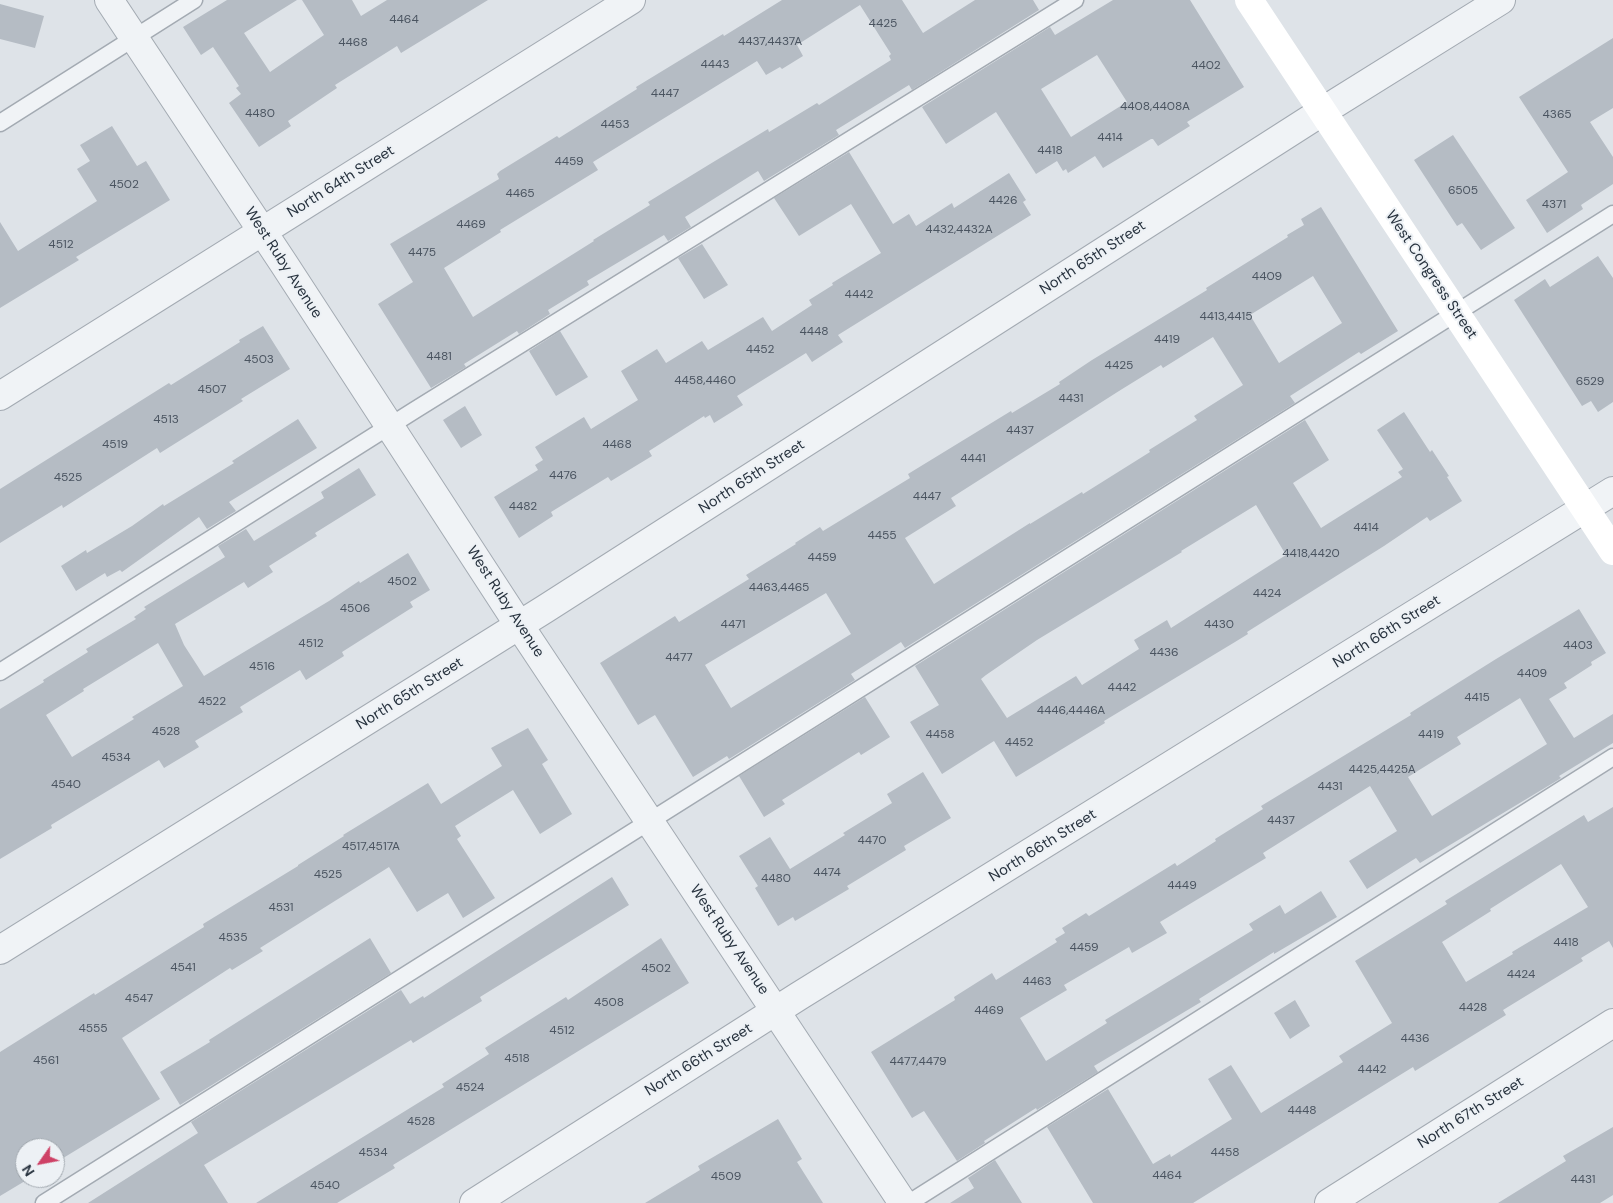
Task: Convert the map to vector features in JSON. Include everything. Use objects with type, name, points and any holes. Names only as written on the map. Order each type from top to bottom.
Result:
[{"type":"street","name":"West Ruby Avenue","points":[[108,0],[262,231],[519,625],[903,1203]]},
{"type":"street","name":"North 64th Street","points":[[0,396],[631,0]]},
{"type":"street","name":"West Congress Street","points":[[1249,0],[1613,551]]},
{"type":"street","name":"North 65th Street","points":[[0,950],[519,625],[1323,111],[1501,0]]},
{"type":"street","name":"North 66th Street","points":[[474,1203],[776,1011],[1613,491]]},
{"type":"street","name":"North 67th Street","points":[[1329,1203],[1613,1023]]},
{"type":"lane","points":[[0,123],[194,0]]},
{"type":"lane","points":[[0,672],[389,426],[1075,0]]},
{"type":"lane","points":[[44,1203],[1613,214]]},
{"type":"lane","points":[[909,1203],[1613,757]]},
{"type":"building","points":[[227,0],[297,0],[244,33],[270,72],[324,35],[302,0],[352,0],[361,16],[387,0],[488,0],[401,53],[397,46],[335,85],[337,88],[288,121],[291,126],[259,147],[229,103],[241,94],[236,88],[239,86],[213,47],[201,55],[183,27]]},
{"type":"building","points":[[782,0],[902,0],[923,33],[975,0],[1033,0],[1039,10],[912,90],[909,85],[836,130],[839,135],[764,181],[758,171],[685,217],[691,227],[668,241],[664,235],[587,281],[589,285],[548,310],[550,314],[519,334],[517,331],[464,364],[466,367],[431,388],[378,304],[413,282],[390,244],[499,179],[497,174],[500,171],[557,136],[559,138],[637,89],[636,87],[723,34],[724,36]],"holes":[[[860,5],[891,54],[889,56],[891,60],[819,105],[817,103],[769,132],[768,129],[648,202],[650,205],[473,317],[444,268],[501,232],[500,230],[598,170],[593,162],[757,61],[766,75],[780,67],[782,69],[803,56],[797,45]]]},
{"type":"building","points":[[1113,0],[1190,0],[1244,87],[1187,122],[1190,126],[1158,146],[1151,139],[1103,168],[1095,156],[1068,173],[1066,169],[1063,171],[1057,161],[1036,174],[996,112],[946,144],[922,107],[1050,27],[1055,35]],"holes":[[[1097,55],[1127,102],[1071,137],[1041,89]]]},
{"type":"building","points":[[0,4],[44,16],[35,48],[0,39]]},
{"type":"building","points":[[1613,38],[1613,108],[1590,122],[1613,157],[1613,184],[1581,205],[1583,209],[1547,233],[1526,200],[1568,172],[1519,97]]},
{"type":"building","points":[[112,126],[137,166],[146,161],[170,200],[76,257],[79,260],[0,308],[0,222],[18,251],[97,201],[77,169],[90,161],[80,145]]},
{"type":"building","points":[[1453,135],[1515,228],[1481,250],[1462,223],[1457,226],[1414,160]]},
{"type":"building","points":[[849,152],[893,224],[909,214],[916,226],[952,203],[954,208],[1009,173],[1026,200],[1023,202],[1031,215],[838,335],[843,342],[812,362],[806,353],[737,396],[743,405],[714,423],[710,415],[705,418],[704,416],[649,451],[652,456],[611,481],[608,477],[551,512],[553,516],[519,538],[494,497],[538,470],[535,465],[543,460],[535,447],[584,417],[591,429],[638,400],[621,371],[657,349],[666,363],[702,341],[708,350],[763,317],[772,331],[812,305],[809,300],[833,285],[832,283],[881,253],[851,204],[799,236],[774,198]]},
{"type":"building","points":[[1321,207],[1398,331],[1361,354],[1359,352],[1290,396],[1295,403],[905,648],[901,642],[851,674],[855,680],[729,759],[727,756],[693,777],[655,715],[638,725],[600,663],[675,616],[679,622],[749,579],[746,575],[820,527],[823,531],[910,478],[908,474],[1011,411],[1012,413],[1060,384],[1059,382],[1092,360],[1207,290],[1206,288],[1288,237],[1287,235],[1304,225],[1301,219]],"holes":[[[1313,276],[1342,323],[1279,363],[1250,315]],[[1213,337],[1243,385],[1194,416],[1197,420],[1149,450],[1150,452],[1083,494],[1082,492],[1030,523],[934,584],[905,538],[956,506],[951,498],[1161,365],[1163,368]],[[826,593],[851,634],[731,708],[705,665]]]},
{"type":"building","points":[[702,244],[728,285],[704,299],[678,258]]},
{"type":"building","points":[[1598,256],[1613,278],[1613,402],[1598,412],[1591,401],[1582,406],[1514,300],[1545,279],[1550,287]]},
{"type":"building","points":[[263,326],[290,369],[160,453],[157,448],[63,508],[62,505],[0,543],[0,489],[169,383],[171,385]]},
{"type":"building","points":[[560,331],[588,377],[556,396],[529,351]]},
{"type":"building","points":[[465,406],[482,435],[461,448],[443,420]]},
{"type":"building","points":[[1404,412],[1430,452],[1432,450],[1449,476],[1447,477],[1462,501],[1430,521],[1427,517],[1247,632],[1248,634],[1016,777],[994,741],[942,774],[910,722],[939,705],[915,666],[1305,420],[1329,460],[1293,483],[1321,528],[1402,477],[1398,472],[1403,469],[1377,430]],"holes":[[[1256,505],[1286,555],[1171,628],[1167,620],[1134,640],[1139,649],[1082,685],[1076,676],[1007,718],[981,679],[1037,640]]]},
{"type":"building","points":[[298,419],[317,448],[229,502],[236,511],[207,529],[199,517],[122,572],[120,570],[107,577],[105,573],[76,591],[61,566],[86,550],[87,553],[132,526],[163,504],[164,506],[234,463],[232,461]]},
{"type":"building","points":[[359,468],[376,495],[315,533],[317,536],[269,566],[273,572],[248,588],[244,582],[175,624],[184,645],[204,676],[408,553],[430,590],[410,602],[413,607],[342,652],[344,656],[306,680],[300,670],[240,707],[243,712],[195,741],[199,747],[164,768],[159,760],[51,825],[52,828],[0,859],[0,709],[88,652],[86,649],[136,619],[134,617],[146,609],[144,607],[225,557],[218,546],[246,529],[254,541],[324,498],[321,492]],"holes":[[[158,643],[183,686],[72,757],[46,715],[84,691],[83,689]]]},
{"type":"building","points":[[1579,609],[1606,653],[1591,662],[1592,665],[1564,683],[1567,688],[1549,699],[1574,738],[1613,714],[1613,743],[1559,776],[1561,778],[1558,780],[1420,863],[1416,858],[1367,889],[1349,861],[1397,831],[1370,786],[1263,853],[1266,858],[1160,922],[1167,933],[1132,953],[1129,947],[1064,985],[1067,990],[1020,1018],[1046,1061],[1107,1023],[1105,1020],[1253,930],[1249,924],[1280,905],[1285,914],[1321,891],[1337,917],[1274,954],[1274,952],[1199,999],[1201,1002],[1094,1066],[1098,1072],[1037,1110],[1036,1108],[984,1141],[985,1143],[957,1161],[924,1111],[912,1118],[871,1052],[955,1000],[954,997],[992,973],[996,980],[1057,942],[1055,939],[1065,933],[1062,928],[1086,913],[1089,916],[1175,863],[1177,866],[1216,841],[1215,839],[1263,809],[1261,806],[1411,715],[1410,713]],"holes":[[[1520,698],[1547,744],[1432,816],[1408,777],[1461,744],[1457,737]]]},
{"type":"building","points":[[865,697],[890,737],[861,755],[859,752],[782,800],[785,804],[764,817],[739,776]]},
{"type":"building","points":[[528,728],[548,760],[542,764],[572,814],[540,834],[513,790],[455,826],[461,836],[457,839],[495,898],[463,918],[448,893],[417,912],[389,867],[260,948],[263,951],[232,970],[230,968],[122,1038],[160,1099],[65,1157],[65,1138],[15,1138],[15,1187],[0,1196],[0,1052],[204,927],[203,924],[428,783],[441,804],[502,766],[491,748]]},
{"type":"building","points":[[923,772],[951,818],[904,846],[906,850],[847,886],[849,889],[795,921],[793,917],[778,926],[755,888],[758,886],[739,856],[770,837],[790,869],[892,803],[887,794]]},
{"type":"building","points":[[1613,807],[1613,948],[1609,941],[1581,958],[1583,961],[1503,1010],[1506,1015],[1415,1071],[1413,1067],[1193,1203],[1093,1203],[1047,1127],[1108,1089],[1153,1164],[1170,1154],[1171,1157],[1232,1119],[1208,1079],[1231,1065],[1261,1113],[1343,1062],[1339,1056],[1392,1023],[1355,961],[1447,904],[1445,901],[1584,815],[1588,822]],"holes":[[[1561,864],[1588,907],[1466,982],[1442,942]]]},
{"type":"building","points":[[612,877],[629,905],[480,997],[482,1001],[413,1043],[411,1040],[204,1165],[228,1203],[88,1203],[198,1133],[191,1122],[401,990],[410,1004],[423,996],[424,998]]},
{"type":"building","points":[[370,938],[391,973],[180,1105],[160,1072],[210,1042],[209,1040]]},
{"type":"building","points":[[661,938],[689,983],[393,1165],[395,1168],[337,1203],[256,1203],[444,1087],[442,1084],[489,1054],[485,1048],[566,997],[568,1000]]},
{"type":"building","points":[[1295,1000],[1310,1026],[1290,1039],[1274,1013]]},
{"type":"building","points":[[778,1119],[802,1159],[797,1162],[823,1203],[645,1203],[700,1170],[698,1166]]},
{"type":"building","points":[[1613,1127],[1613,1195],[1600,1203],[1498,1203],[1566,1161],[1563,1156]]},
{"type":"building","points":[[995,1160],[1022,1203],[950,1203],[974,1188],[968,1178]]}]
